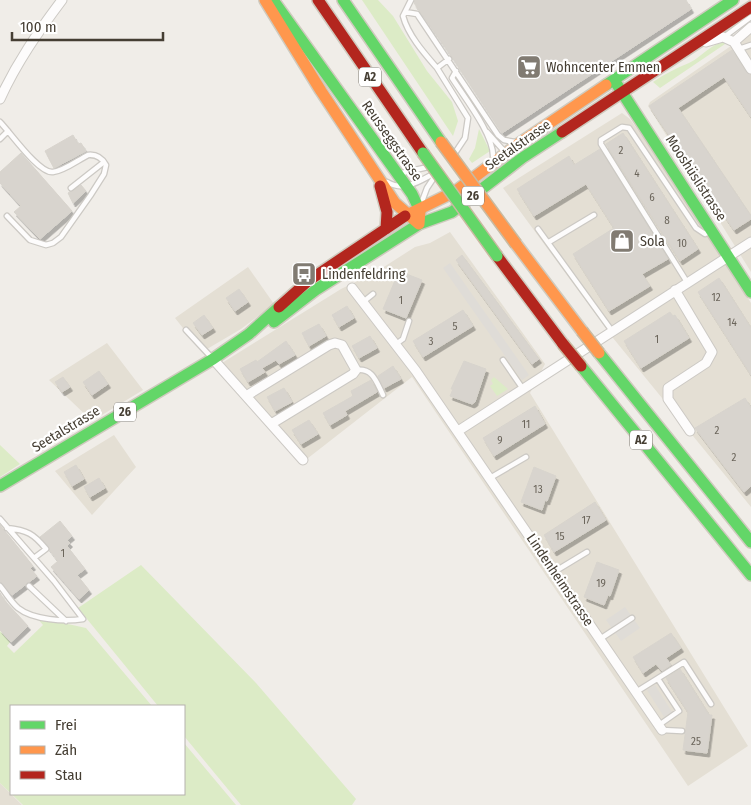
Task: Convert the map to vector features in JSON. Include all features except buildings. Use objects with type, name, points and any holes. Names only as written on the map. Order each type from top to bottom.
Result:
[{"type":"main road","points":[[265,0],[395,203],[419,224]]},
{"type":"main road","name":"Reusseggstrasse","points":[[273,0],[420,208]]},
{"type":"main road","name":"A2","points":[[318,0],[423,153],[563,344],[751,575]]},
{"type":"main road","name":"A2","points":[[343,0],[441,142],[582,332],[751,542]]},
{"type":"main road","name":"Seetalstrasse","points":[[0,486],[213,358],[249,334],[308,281],[407,215],[448,196],[520,143],[730,1]]},
{"type":"main road","name":"Seetalstrasse","points":[[249,334],[270,325],[318,289],[419,224],[452,212],[522,158],[751,7]]},
{"type":"main road","name":"Mooshüslistrasse","points":[[614,81],[751,292]]},
{"type":"main road","points":[[376,174],[387,212],[386,229]]},
{"type":"main road","points":[[419,224],[420,208]]},
{"type":"street","points":[[0,98],[17,64],[62,0]]},
{"type":"street","points":[[736,46],[751,27]]},
{"type":"street","points":[[697,44],[723,37],[736,46],[751,69]]},
{"type":"street","points":[[458,431],[686,282],[751,242]]},
{"type":"street","name":"Lindenheimstrasse","points":[[352,288],[396,344],[458,431],[660,728]]},
{"type":"street","points":[[675,290],[712,352],[706,363],[668,388],[668,399],[690,431]]},
{"type":"street","points":[[246,396],[335,343],[342,345],[356,370],[353,374],[271,424]]},
{"type":"street","points":[[213,358],[303,460]]},
{"type":"lane","points":[[411,0],[403,16],[405,22],[422,50],[437,68],[468,118],[466,138],[441,166],[427,188],[420,208]]},
{"type":"lane","points":[[405,12],[418,14],[498,135],[504,140],[520,143]]},
{"type":"lane","points":[[723,37],[751,17]]},
{"type":"lane","points":[[736,46],[751,45]]},
{"type":"lane","points":[[437,68],[449,59]]},
{"type":"lane","points":[[456,72],[452,78],[483,128],[494,153],[492,164]]},
{"type":"lane","points":[[0,122],[33,160],[49,172],[56,172],[88,155],[94,155],[106,165],[104,174],[95,189],[61,237],[52,243],[46,245],[30,240],[7,216]]},
{"type":"lane","points":[[686,282],[601,144],[601,140],[622,127],[630,128],[696,228],[706,234],[712,230]]},
{"type":"lane","points":[[483,128],[507,153],[522,158]]},
{"type":"lane","points":[[642,145],[646,129]]},
{"type":"lane","points":[[0,139],[8,131]]},
{"type":"lane","points":[[71,188],[104,162]]},
{"type":"lane","points":[[376,174],[395,186],[406,186],[441,166]]},
{"type":"lane","points":[[395,172],[405,174],[441,166]]},
{"type":"lane","points":[[549,242],[594,215]]},
{"type":"lane","points":[[538,229],[612,331]]},
{"type":"lane","points":[[363,302],[373,294]]},
{"type":"lane","points":[[396,344],[403,339],[409,321]]},
{"type":"lane","points":[[186,330],[213,358]]},
{"type":"lane","points":[[503,360],[523,389]]},
{"type":"lane","points":[[356,370],[367,370],[371,373],[383,394]]},
{"type":"lane","points":[[490,478],[526,457]]},
{"type":"lane","points":[[0,520],[34,558],[82,619],[67,622],[51,620],[19,608],[0,586]]},
{"type":"lane","points":[[7,528],[30,532],[36,536],[46,549],[34,558]]},
{"type":"lane","points":[[554,572],[587,552]]},
{"type":"lane","points":[[29,586],[67,622]]},
{"type":"lane","points":[[600,639],[632,618]]},
{"type":"lane","points":[[636,692],[684,662],[710,704]]},
{"type":"lane","points":[[658,679],[680,712],[660,728]]},
{"type":"lane","points":[[660,728],[682,731]]},
{"type":"shaded area","points":[[751,32],[751,272],[648,106],[650,102]]},
{"type":"shaded area","points":[[622,113],[630,119],[647,143],[751,303],[751,507],[613,338],[503,188]]},
{"type":"shaded area","points":[[450,232],[545,364],[530,393],[748,746],[688,786],[412,377],[303,462],[220,371],[222,363],[341,289],[376,272],[415,247],[430,243]]},
{"type":"shaded area","points":[[450,263],[529,375],[522,380],[443,268]]},
{"type":"shaded area","points":[[248,267],[274,304],[241,329],[202,352],[175,318]]},
{"type":"shaded area","points":[[107,343],[143,390],[92,421],[49,380]]},
{"type":"shaded area","points":[[114,435],[136,467],[92,515],[55,471]]},
{"type":"shaded area","points":[[625,607],[640,628],[621,641],[606,620]]},
{"type":"shaded area","points":[[655,685],[672,712],[664,717],[647,690]]},
{"type":"shaded area","points":[[0,783],[22,805],[0,805]]},
{"type":"green space","points":[[362,0],[378,0],[393,16],[427,71],[452,102],[458,121],[453,136]]},
{"type":"green space","points":[[728,42],[660,88],[653,82],[694,60],[717,44]]},
{"type":"green space","points":[[479,129],[490,151],[472,163],[469,159],[475,148]]},
{"type":"green space","points":[[494,377],[508,389],[497,396],[490,386],[493,384],[491,380]]},
{"type":"green space","points":[[0,445],[20,464],[0,477]]},
{"type":"green space","points":[[141,565],[256,683],[356,799],[352,805],[241,805],[185,737],[185,705],[157,705],[78,608]]},
{"type":"green space","points":[[36,617],[86,628],[151,705],[10,705],[10,793],[0,783],[0,631],[10,642],[7,646],[14,653],[43,625]]},
{"type":"green space","points":[[185,744],[236,805],[23,805],[13,795],[185,795]]},
{"type":"traffic: fast","points":[[273,0],[412,194],[420,211]]},
{"type":"traffic: fast","points":[[343,0],[441,142]]},
{"type":"traffic: fast","points":[[606,85],[733,0]]},
{"type":"traffic: fast","points":[[616,83],[751,292]]},
{"type":"traffic: fast","points":[[274,322],[317,289],[419,224],[452,212],[522,158],[562,132]]},
{"type":"traffic: fast","points":[[423,153],[497,256]]},
{"type":"traffic: fast","points":[[0,486],[213,359],[249,334],[279,307]]},
{"type":"traffic: fast","points":[[599,353],[751,542]]},
{"type":"traffic: fast","points":[[581,366],[751,575]]},
{"type":"traffic: slow","points":[[265,0],[321,91],[395,203],[419,224],[420,211]]},
{"type":"traffic: slow","points":[[405,216],[456,191],[520,143],[606,85]]},
{"type":"traffic: slow","points":[[441,142],[516,244]]},
{"type":"traffic: slow","points":[[516,244],[582,331]]},
{"type":"traffic: slow","points":[[582,331],[599,353]]},
{"type":"traffic: jam","points":[[318,0],[423,153]]},
{"type":"traffic: jam","points":[[562,132],[751,7]]},
{"type":"traffic: jam","points":[[380,186],[387,212],[386,229]]},
{"type":"traffic: jam","points":[[279,307],[308,281],[405,216]]},
{"type":"traffic: jam","points":[[497,256],[563,344]]},
{"type":"traffic: jam","points":[[563,344],[581,366]]},
{"type":"place","name":"Wohncenter Emmen","points":[[529,67]]},
{"type":"place","name":"Sola","points":[[622,241]]},
{"type":"place","name":"Lindenfeldring","points":[[304,274]]}]
